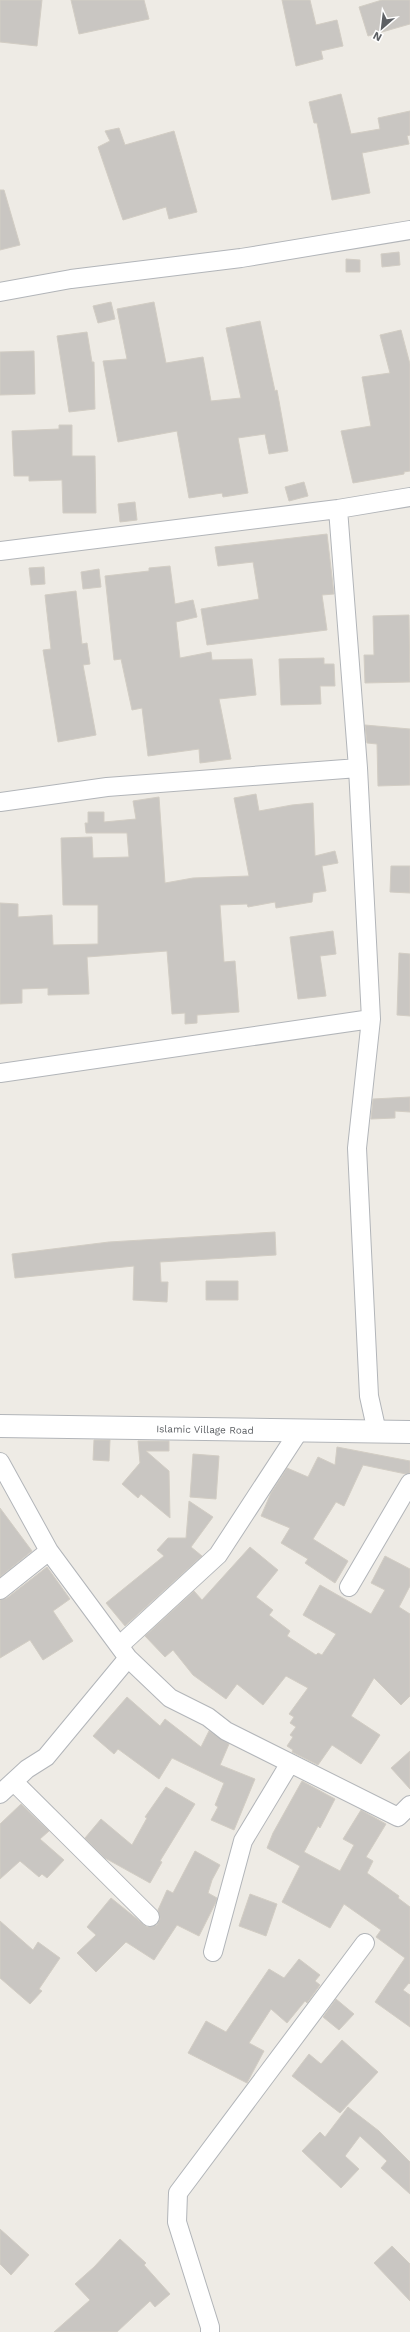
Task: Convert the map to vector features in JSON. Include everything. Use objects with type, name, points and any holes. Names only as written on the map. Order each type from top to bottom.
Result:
[{"type":"street","points":[[0,292],[71,279],[241,258],[410,230]]},
{"type":"street","points":[[0,550],[338,509],[410,497]]},
{"type":"street","points":[[338,509],[358,768],[371,1019],[358,1148],[369,1396],[377,1432]]},
{"type":"street","points":[[0,802],[107,787],[358,768]]},
{"type":"street","points":[[0,1073],[371,1019]]},
{"type":"street","name":"Islamic Village Road","points":[[0,1426],[410,1432]]},
{"type":"street","points":[[0,1794],[46,1757],[123,1652],[218,1555],[299,1430]]},
{"type":"street","points":[[0,1462],[49,1551],[123,1652],[170,1698],[208,1717],[226,1732],[398,1817],[410,1805]]},
{"type":"street","points":[[349,1587],[410,1484]]},
{"type":"street","points":[[0,1590],[49,1551]]},
{"type":"street","points":[[213,1952],[243,1841],[290,1763]]},
{"type":"street","points":[[14,1782],[150,1917]]},
{"type":"street","points":[[210,2332],[210,2327],[177,2222],[178,2193],[365,1943]]},
{"type":"building","points":[[0,0],[42,0],[37,46],[0,42]]},
{"type":"building","points":[[71,0],[144,0],[149,19],[79,34]]},
{"type":"building","points":[[282,0],[310,0],[316,25],[337,20],[343,46],[321,51],[323,59],[296,66]]},
{"type":"building","points":[[382,0],[410,0],[410,24],[368,36],[359,7]]},
{"type":"building","points":[[341,94],[351,134],[380,129],[378,118],[410,111],[410,135],[407,136],[409,144],[362,153],[370,193],[332,200],[317,123],[314,123],[309,102]]},
{"type":"building","points":[[119,128],[125,145],[174,131],[197,212],[169,219],[166,207],[123,220],[98,147],[110,141],[105,131]]},
{"type":"building","points":[[0,190],[4,190],[20,245],[0,250]]},
{"type":"building","points":[[399,252],[400,265],[382,267],[381,254]]},
{"type":"building","points":[[346,259],[360,260],[360,272],[346,272]]},
{"type":"building","points":[[111,302],[115,319],[98,323],[93,306]]},
{"type":"building","points":[[154,302],[166,363],[203,357],[211,401],[241,398],[226,328],[260,321],[275,391],[277,390],[288,451],[269,454],[265,434],[238,438],[248,493],[223,497],[222,493],[189,498],[177,431],[118,442],[103,361],[127,359],[117,309]]},
{"type":"building","points":[[401,330],[410,364],[410,471],[404,472],[404,474],[353,483],[341,431],[371,426],[362,377],[390,373],[380,335]]},
{"type":"building","points":[[87,332],[92,362],[94,362],[95,409],[69,412],[57,336]]},
{"type":"building","points":[[34,351],[35,394],[0,395],[0,352]]},
{"type":"building","points":[[59,425],[72,425],[72,456],[95,456],[96,513],[63,513],[62,480],[29,481],[29,476],[14,476],[12,431],[59,429]]},
{"type":"building","points":[[304,482],[308,496],[289,501],[285,487]]},
{"type":"building","points":[[135,502],[137,520],[120,522],[118,504]]},
{"type":"building","points":[[327,534],[334,594],[322,595],[327,630],[207,645],[201,609],[259,599],[253,562],[218,566],[215,547]]},
{"type":"building","points":[[170,566],[175,604],[193,600],[197,617],[176,622],[180,658],[211,652],[212,660],[252,659],[256,695],[219,699],[231,759],[200,763],[199,749],[148,756],[142,708],[132,710],[121,659],[114,660],[105,576],[149,571],[149,568]]},
{"type":"building","points":[[44,567],[45,584],[31,585],[29,568]]},
{"type":"building","points":[[99,569],[101,587],[83,589],[81,572]]},
{"type":"building","points":[[76,591],[82,644],[87,643],[90,664],[83,665],[96,735],[58,742],[43,650],[51,649],[45,595]]},
{"type":"building","points":[[409,615],[410,682],[365,683],[364,655],[374,655],[373,616]]},
{"type":"building","points":[[324,658],[324,664],[334,664],[335,686],[320,686],[321,704],[281,705],[279,659]]},
{"type":"building","points":[[365,725],[410,729],[410,785],[378,786],[377,744],[367,743]]},
{"type":"building","points":[[256,794],[259,811],[313,803],[315,856],[335,851],[338,863],[322,866],[326,891],[313,893],[312,902],[276,908],[275,902],[248,907],[247,904],[220,905],[224,962],[235,961],[239,1012],[197,1015],[197,1023],[185,1024],[185,1013],[172,1014],[167,951],[87,957],[89,994],[48,995],[48,988],[22,989],[22,1003],[0,1004],[0,903],[18,904],[18,917],[52,915],[53,945],[98,944],[98,905],[63,905],[61,838],[92,837],[93,858],[129,857],[127,833],[86,833],[85,823],[88,823],[88,812],[104,812],[104,822],[136,819],[133,801],[159,797],[165,883],[193,878],[249,876],[234,798]]},
{"type":"building","points":[[391,866],[410,866],[410,893],[390,892]]},
{"type":"building","points":[[333,931],[336,954],[320,956],[326,996],[298,999],[290,937]]},
{"type":"building","points":[[399,953],[410,954],[410,1016],[397,1015]]},
{"type":"building","points":[[410,1097],[410,1112],[395,1111],[395,1118],[371,1119],[373,1099]]},
{"type":"building","points":[[275,1232],[276,1255],[160,1262],[161,1282],[168,1282],[167,1302],[133,1300],[134,1266],[15,1278],[12,1254],[109,1242]]},
{"type":"building","points":[[206,1281],[238,1281],[238,1300],[206,1300]]},
{"type":"building","points":[[94,1440],[110,1440],[109,1461],[93,1460]]},
{"type":"building","points":[[138,1441],[169,1441],[169,1451],[146,1451],[169,1471],[170,1518],[141,1494],[138,1498],[122,1484],[140,1463]]},
{"type":"building","points":[[337,1447],[410,1461],[410,1473],[406,1474],[363,1465],[344,1506],[336,1502],[313,1539],[348,1561],[335,1583],[305,1563],[308,1559],[281,1543],[290,1528],[261,1516],[271,1493],[287,1468],[308,1477],[318,1457],[335,1465]]},
{"type":"building","points":[[193,1454],[219,1456],[216,1499],[190,1497]]},
{"type":"building","points":[[189,1501],[213,1517],[191,1547],[202,1556],[125,1626],[106,1603],[164,1556],[157,1550],[168,1538],[186,1538]]},
{"type":"building","points":[[0,1508],[32,1551],[0,1577]]},
{"type":"building","points":[[250,1547],[278,1570],[256,1597],[273,1610],[269,1615],[290,1631],[287,1636],[316,1655],[318,1653],[322,1655],[336,1634],[303,1615],[320,1585],[371,1614],[385,1590],[371,1583],[385,1556],[410,1569],[410,1586],[399,1607],[410,1614],[410,1696],[401,1705],[374,1678],[351,1716],[380,1735],[361,1764],[332,1745],[318,1765],[292,1752],[293,1750],[287,1746],[293,1737],[290,1735],[296,1727],[290,1723],[294,1717],[289,1714],[308,1688],[286,1676],[263,1705],[237,1684],[226,1699],[193,1675],[173,1650],[165,1657],[145,1636],[194,1591],[202,1600]]},
{"type":"building","points":[[47,1567],[70,1599],[53,1611],[73,1641],[43,1660],[30,1640],[0,1658],[0,1600],[7,1598]]},
{"type":"building","points":[[127,1697],[160,1726],[165,1719],[201,1747],[209,1731],[229,1744],[220,1765],[255,1779],[234,1830],[211,1820],[218,1807],[215,1805],[224,1783],[172,1758],[159,1779],[118,1749],[114,1754],[93,1736]]},
{"type":"building","points":[[410,1751],[410,1789],[391,1768]]},
{"type":"building","points":[[302,1781],[335,1799],[320,1828],[318,1826],[304,1852],[340,1871],[354,1845],[343,1839],[361,1810],[386,1824],[366,1857],[373,1861],[367,1873],[399,1896],[398,1898],[410,1907],[410,1984],[409,1983],[403,1990],[410,1995],[410,2027],[375,2002],[405,1958],[376,1937],[381,1930],[344,1904],[330,1928],[282,1902],[300,1866],[267,1848],[273,1833]]},
{"type":"building","points":[[166,1787],[195,1804],[160,1861],[162,1862],[150,1883],[105,1858],[85,1838],[101,1819],[132,1845],[147,1818],[145,1817]]},
{"type":"building","points":[[21,1804],[49,1831],[40,1839],[64,1860],[47,1878],[42,1874],[39,1877],[20,1861],[0,1879],[0,1824]]},
{"type":"building","points":[[195,1851],[220,1865],[212,1880],[208,1893],[217,1898],[216,1902],[199,1936],[177,1925],[154,1960],[126,1942],[96,1972],[77,1953],[96,1935],[87,1927],[111,1898],[147,1927],[157,1925],[160,1919],[158,1910],[167,1890],[173,1893]]},
{"type":"building","points":[[250,1894],[277,1904],[266,1936],[239,1926]]},
{"type":"building","points":[[0,1921],[33,1950],[38,1942],[60,1958],[39,1989],[42,1991],[30,2004],[0,1978]]},
{"type":"building","points":[[299,1959],[320,1975],[315,1981],[320,1985],[307,2003],[305,2001],[287,2023],[271,2009],[249,2043],[264,2051],[247,2083],[188,2053],[206,2021],[226,2032],[269,1969],[284,1978]]},
{"type":"building","points":[[336,1999],[354,2014],[339,2030],[323,2017]]},
{"type":"building","points":[[342,2040],[378,2072],[340,2113],[292,2076],[309,2054],[321,2064]]},
{"type":"building","points":[[348,2107],[379,2131],[410,2162],[410,2194],[381,2168],[387,2161],[360,2136],[345,2156],[359,2169],[341,2188],[302,2151],[320,2132],[325,2137]]},
{"type":"building","points":[[0,2229],[29,2255],[11,2275],[0,2264]]},
{"type":"building","points":[[120,2239],[146,2263],[144,2265],[170,2294],[155,2307],[150,2301],[117,2332],[54,2332],[90,2300],[75,2284],[94,2267]]},
{"type":"building","points":[[392,2246],[410,2264],[410,2301],[374,2263]]}]
